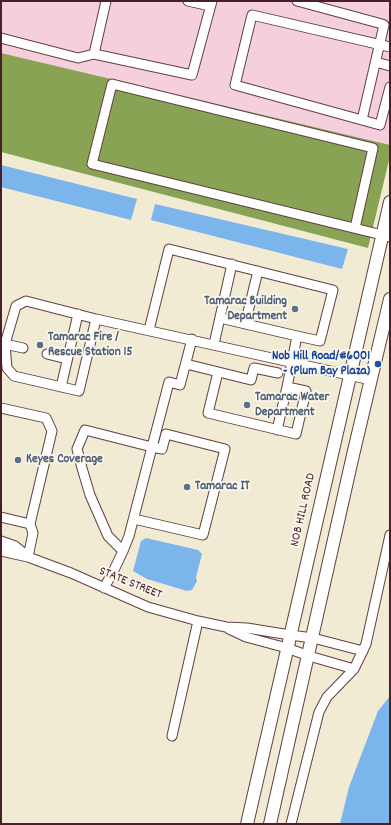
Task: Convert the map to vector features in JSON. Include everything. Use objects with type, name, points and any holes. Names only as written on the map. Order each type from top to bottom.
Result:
[{"type":"main road","name":"NOB HILL ROAD","points":[[247,824],[350,375],[386,236],[390,202]]},
{"type":"main road","points":[[270,824],[390,299]]},
{"type":"street","points":[[94,54],[106,1]]},
{"type":"street","points":[[1,38],[78,58],[94,54],[192,75],[211,4],[188,1]]},
{"type":"street","points":[[297,1],[382,24],[387,27],[380,44],[362,120]]},
{"type":"street","points":[[390,47],[252,15],[235,85],[380,125],[390,87]]},
{"type":"street","points":[[376,62],[390,66]]},
{"type":"street","points":[[355,228],[373,148],[112,84],[92,164],[386,236]]},
{"type":"street","points":[[149,330],[170,249],[333,290],[320,341],[220,318]]},
{"type":"street","points":[[214,344],[232,264]]},
{"type":"street","points":[[245,324],[258,271]]},
{"type":"street","points":[[96,318],[79,391],[14,376],[7,368],[3,343],[16,306],[26,301],[371,380]]},
{"type":"street","points":[[61,387],[78,314]]},
{"type":"street","points":[[277,430],[297,336]]},
{"type":"street","points":[[104,588],[129,536],[169,382],[180,385],[192,339]]},
{"type":"street","points":[[3,343],[23,348]]},
{"type":"street","points":[[47,354],[67,359]]},
{"type":"street","points":[[186,364],[251,380],[254,368],[278,373]]},
{"type":"street","points":[[218,372],[208,413],[296,434],[306,391],[287,386]]},
{"type":"street","points":[[1,408],[46,418],[52,431],[30,524],[33,533],[28,557]]},
{"type":"street","points":[[123,551],[108,536],[90,495],[77,449],[85,430],[162,448],[166,434],[225,449],[203,535],[134,519]]},
{"type":"street","points":[[1,517],[30,524]]},
{"type":"street","points":[[291,824],[319,712],[327,697],[354,669],[366,644],[390,535]]},
{"type":"street","name":"STATE STREET","points":[[1,542],[15,546],[28,557]]},
{"type":"street","name":"STATE STREET","points":[[1,551],[28,557],[71,573],[148,607],[198,621],[226,627],[247,628],[313,638],[363,651]]},
{"type":"street","points":[[172,736],[198,621]]},
{"type":"street","name":"STATE STREET","points":[[226,627],[246,637],[354,669]]},
{"type":"shaded area","points":[[1,1],[390,1],[390,145],[1,53]]},
{"type":"green space","points":[[1,53],[390,145],[390,156],[368,248],[1,152]]},
{"type":"water","points":[[1,165],[137,199],[131,220],[1,187]]},
{"type":"water","points":[[155,204],[348,249],[342,269],[151,220]]},
{"type":"water","points":[[146,538],[198,550],[202,554],[196,577],[197,581],[192,590],[187,591],[147,579],[133,571],[141,541]]},
{"type":"water","points":[[390,696],[390,824],[340,824],[349,787],[378,711]]},
{"type":"place","name":"Tamarac Building Department","points":[[295,309]]},
{"type":"place","name":"Tamarac Fire / Rescue Station 15","points":[[40,345]]},
{"type":"place","name":"Nob Hill Road/#6001 - (Plum Bay Plaza)","points":[[378,364]]},
{"type":"place","name":"Tamarac Water Department","points":[[247,405]]},
{"type":"place","name":"Keyes Coverage","points":[[18,460]]},
{"type":"place","name":"Tamarac IT","points":[[187,487]]}]
